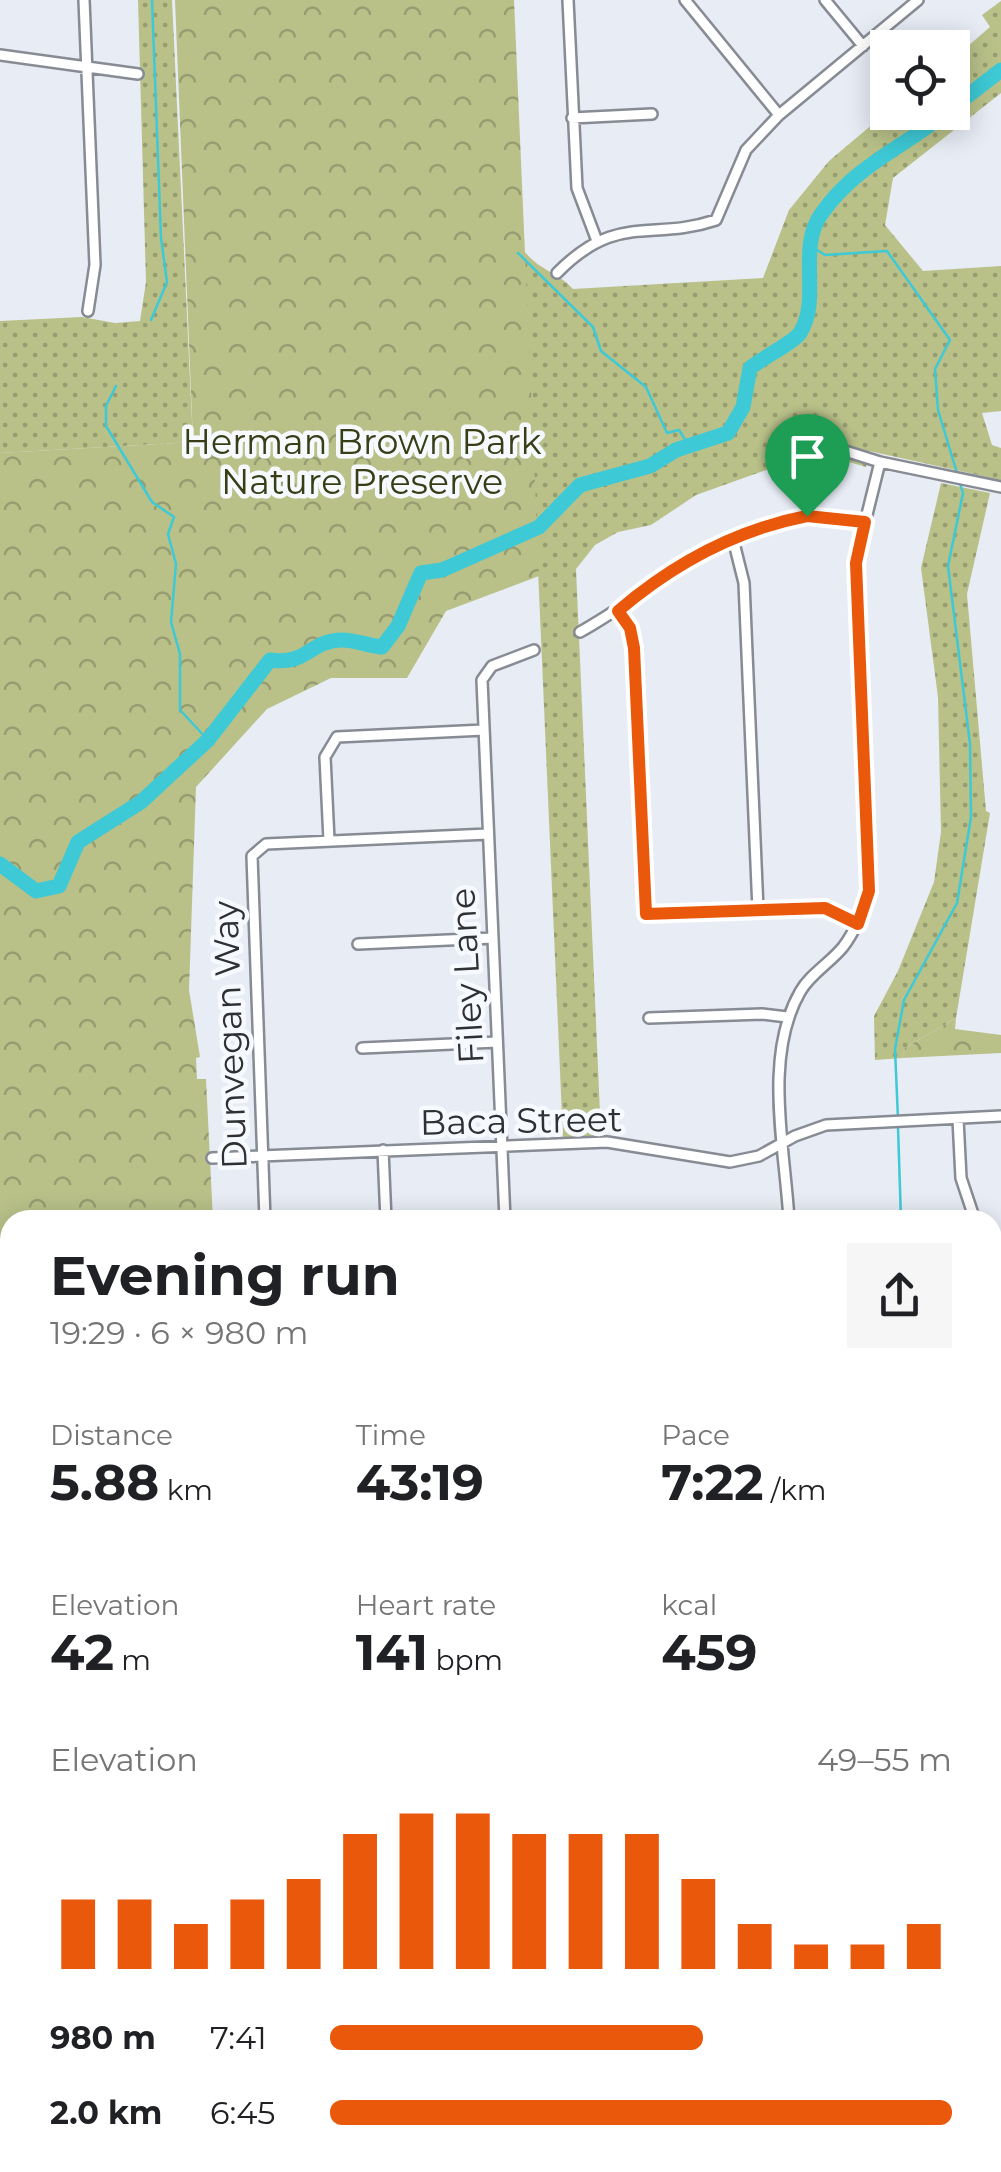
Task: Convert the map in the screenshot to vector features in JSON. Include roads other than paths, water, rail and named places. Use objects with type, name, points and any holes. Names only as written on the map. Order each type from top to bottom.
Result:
[{"type":"street","points":[[84,0],[95,265],[88,311]]},
{"type":"street","points":[[568,0],[577,188],[596,241]]},
{"type":"street","points":[[685,0],[780,114]]},
{"type":"street","points":[[825,0],[863,46]]},
{"type":"street","points":[[558,273],[596,241],[644,228],[716,220],[746,150],[780,114],[918,0]]},
{"type":"street","points":[[0,55],[138,74]]},
{"type":"street","points":[[572,118],[652,114]]},
{"type":"street","points":[[788,434],[880,462],[996,487]]},
{"type":"street","points":[[788,1210],[780,1071],[786,1017],[804,986],[842,948],[858,924],[869,891],[856,563],[880,462]]},
{"type":"street","points":[[580,632],[618,611],[653,581],[705,549],[770,524],[807,516],[865,522]]},
{"type":"street","points":[[733,539],[744,583],[758,910]]},
{"type":"street","points":[[618,611],[630,628],[634,648],[646,914],[825,908],[858,924]]},
{"type":"street","name":"Filey Lane","points":[[505,1210],[484,674],[492,666],[534,650]]},
{"type":"street","points":[[484,730],[337,737],[326,756],[329,840],[488,834]]},
{"type":"street","name":"Dunvegan Way","points":[[265,1210],[250,863],[256,850],[266,844],[329,840]]},
{"type":"street","points":[[358,944],[493,938]]},
{"type":"street","points":[[649,1018],[762,1014],[786,1017]]},
{"type":"street","points":[[362,1048],[498,1042]]},
{"type":"street","name":"Baca Street","points":[[212,1158],[608,1142],[730,1162],[759,1156],[826,1125],[1001,1116]]},
{"type":"street","points":[[958,1119],[961,1178],[972,1210]]},
{"type":"street","points":[[383,1150],[386,1210]]},
{"type":"waterway","points":[[151,320],[167,282],[161,238],[152,0]]},
{"type":"waterway","points":[[970,94],[1001,70]]},
{"type":"waterway","points":[[0,864],[36,891],[59,886],[78,842],[141,802],[208,740],[270,660],[292,659],[340,640],[382,647],[398,626],[421,573],[442,570],[539,527],[580,485],[650,466],[676,450],[728,433],[743,407],[750,368],[797,337],[806,319],[811,242],[822,213],[865,169],[923,130]]},
{"type":"waterway","points":[[811,246],[825,255],[887,251],[950,340],[935,369],[938,410],[957,473]]},
{"type":"waterway","points":[[518,253],[593,327],[601,351],[646,387],[667,433],[679,430],[689,446]]},
{"type":"waterway","points":[[116,386],[106,406],[106,426],[152,502],[174,517],[168,534],[176,564],[171,622],[180,654],[180,710],[208,740]]},
{"type":"waterway","points":[[898,1119],[895,1049],[904,1000],[957,903],[971,817],[970,744],[948,566],[963,493],[959,480]]},
{"type":"waterway","points":[[898,1127],[901,1210]]},
{"type":"park label","name":"Herman Brown Park Nature Preserve","points":[[362,462]]}]
